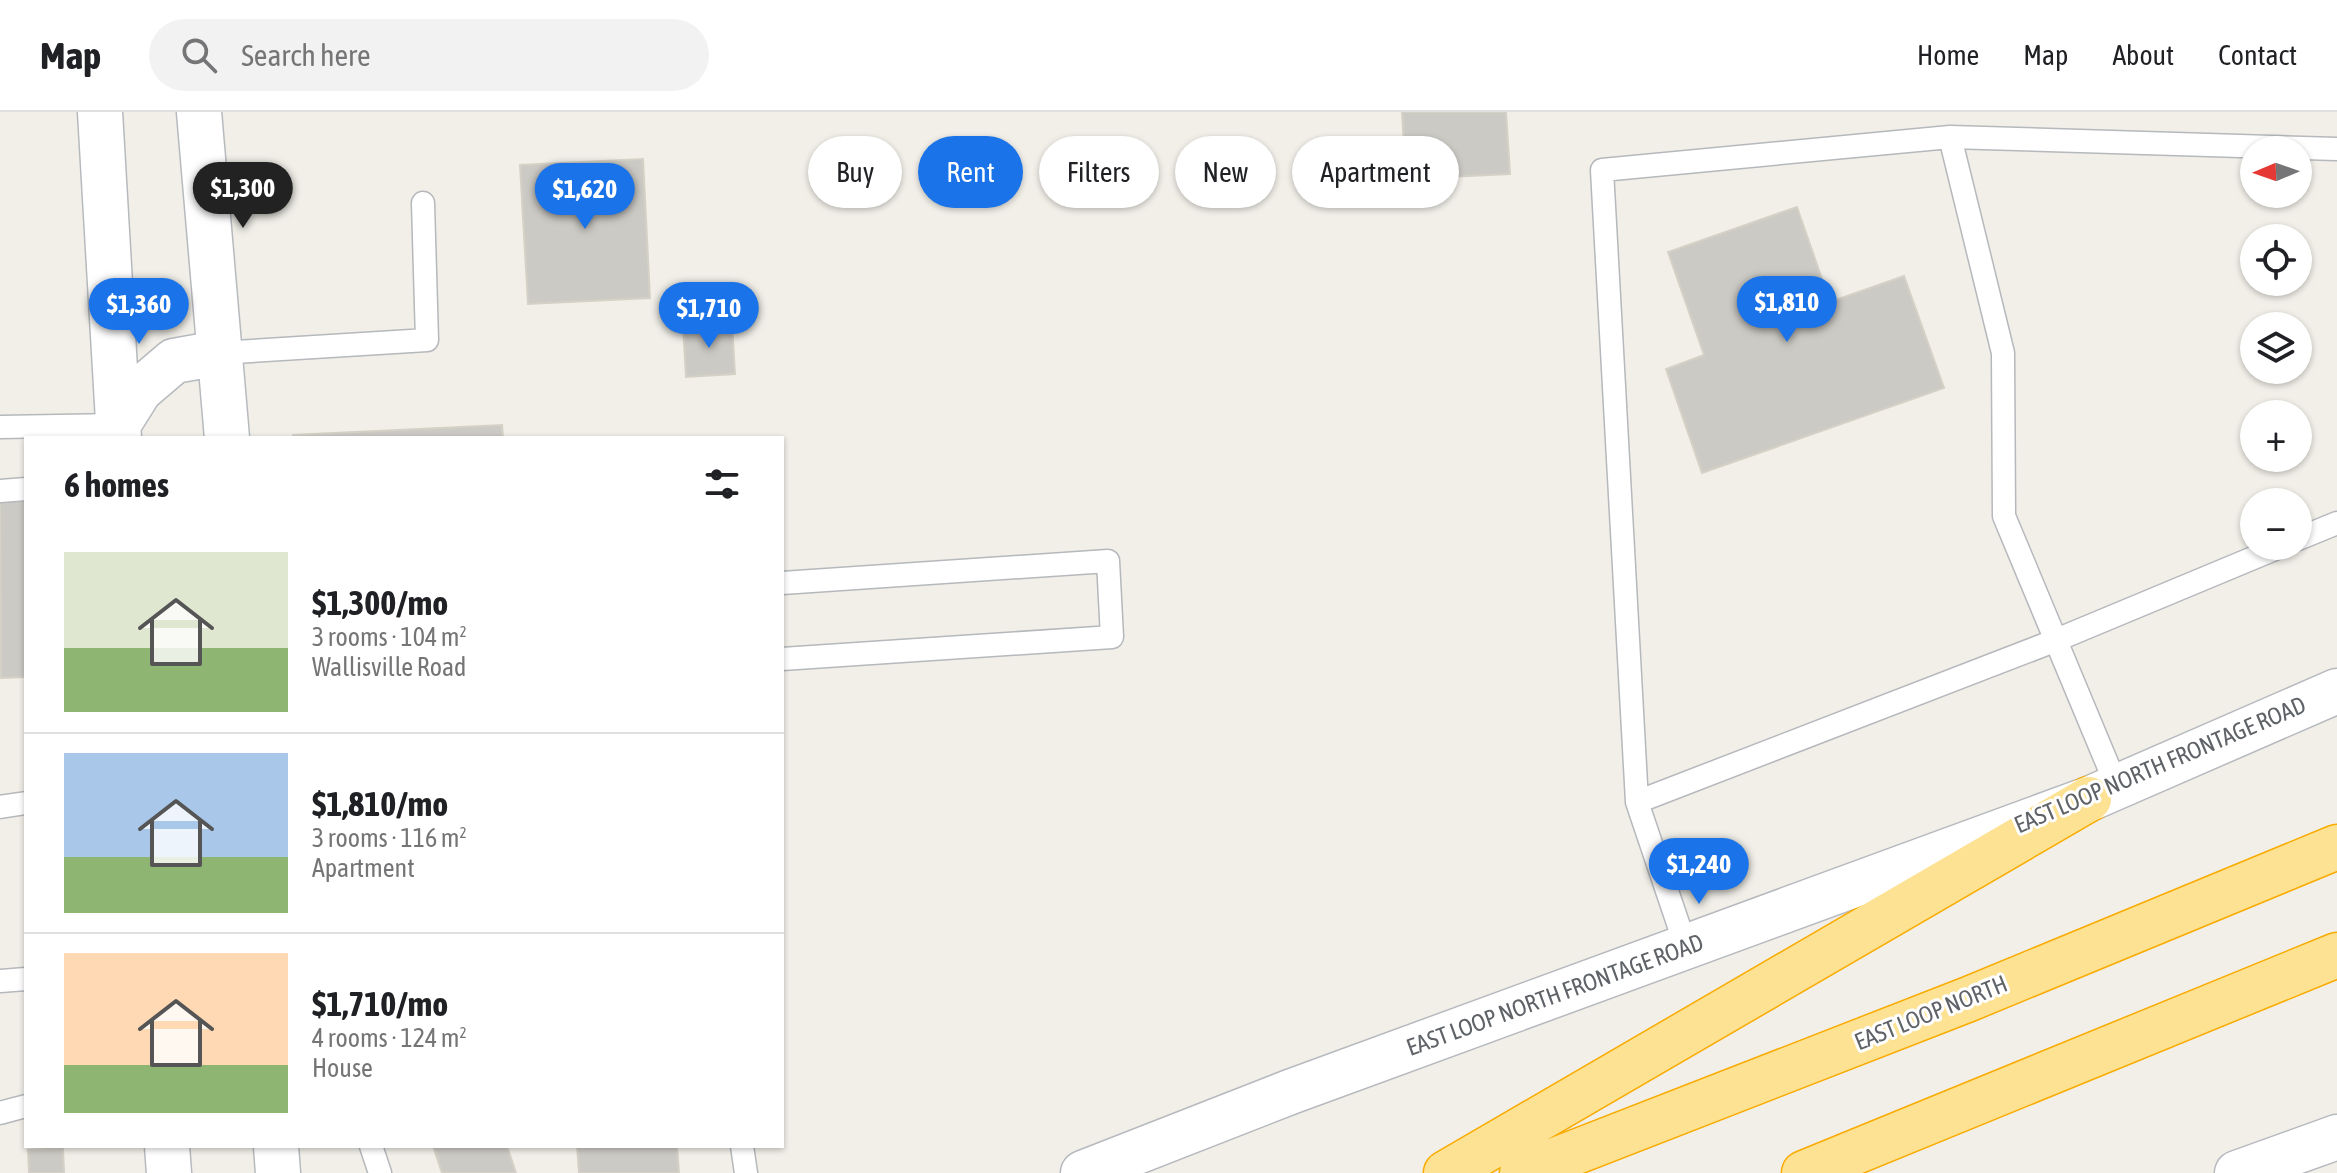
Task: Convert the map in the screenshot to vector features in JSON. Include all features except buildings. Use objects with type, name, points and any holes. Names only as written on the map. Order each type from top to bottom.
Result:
[{"type":"highway","points":[[1446,1173],[2103,793]]},
{"type":"highway","name":"EAST LOOP NORTH","points":[[1522,1173],[1969,999],[2337,847]]},
{"type":"highway","points":[[1804,1173],[2337,955]]},
{"type":"main road","points":[[100,112],[118,432]]},
{"type":"main road","points":[[199,112],[227,436]]},
{"type":"main road","points":[[118,432],[140,390],[174,361],[219,353]]},
{"type":"main road","name":"EAST LOOP NORTH FRONTAGE ROAD","points":[[1083,1173],[1290,1092],[2103,793],[2337,691]]},
{"type":"main road","points":[[2237,1173],[2337,1137]]},
{"type":"main road","points":[[167,1148],[169,1173]]},
{"type":"main road","points":[[276,1148],[278,1173]]},
{"type":"lane","points":[[1686,947],[1637,802],[1602,170],[1950,137],[2337,149]]},
{"type":"lane","points":[[1950,137],[2003,353],[2004,516],[2054,641],[2103,793]]},
{"type":"lane","points":[[219,353],[427,340],[423,203]]},
{"type":"lane","points":[[0,427],[118,432]]},
{"type":"lane","points":[[0,491],[24,489]]},
{"type":"lane","points":[[2312,533],[2337,523]]},
{"type":"lane","points":[[1637,802],[2054,641],[2248,560]]},
{"type":"lane","points":[[784,583],[1108,561],[1112,637],[784,659]]},
{"type":"lane","points":[[0,807],[24,803]]},
{"type":"lane","points":[[0,981],[24,979]]},
{"type":"lane","points":[[0,1113],[24,1107]]},
{"type":"lane","points":[[372,1148],[380,1173]]},
{"type":"lane","points":[[742,1148],[746,1173]]}]
